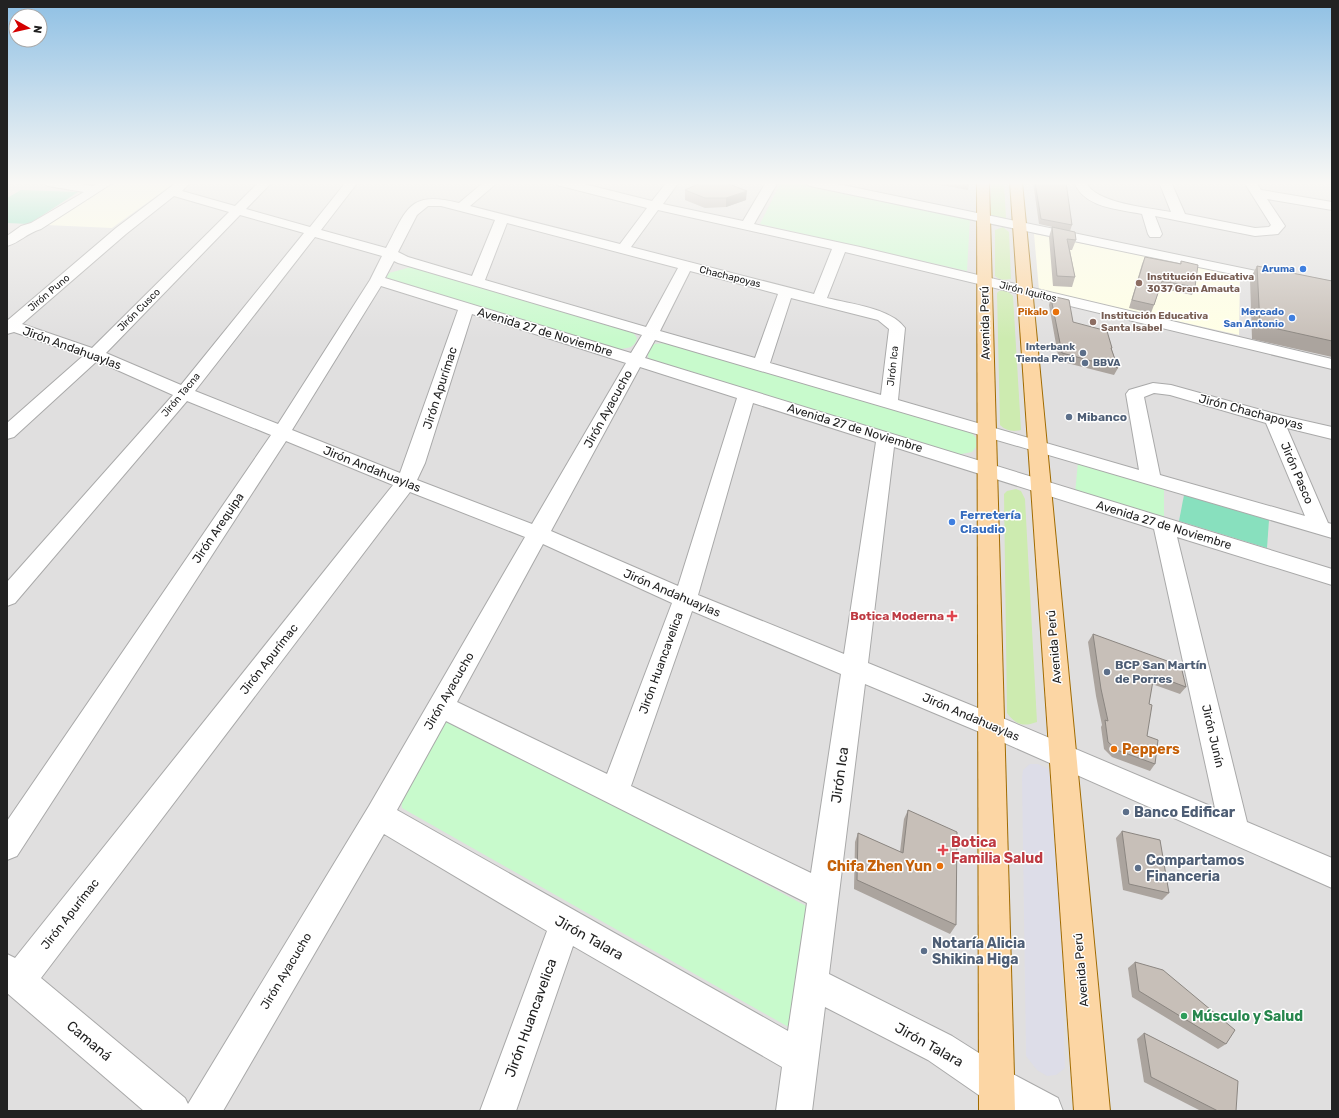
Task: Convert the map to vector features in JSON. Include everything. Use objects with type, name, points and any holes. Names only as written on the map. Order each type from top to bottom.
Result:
[{"type":"main road","name":"Avenida Perú","points":[[983,234],[996,1098]]},
{"type":"main road","name":"Avenida Perú","points":[[1021,234],[1092,1111]]},
{"type":"street","points":[[7,242],[18,234]]},
{"type":"street","name":"Jirón Puno","points":[[8,326],[117,234]]},
{"type":"street","name":"Jirón Cusco","points":[[7,433],[96,354],[214,234]]},
{"type":"street","name":"Jirón Tacna","points":[[7,597],[184,392],[311,234]]},
{"type":"street","points":[[321,234],[391,254],[403,260],[986,432],[1326,530]]},
{"type":"street","name":"Jirón Arequipa","points":[[7,846],[282,432],[377,280],[401,234]]},
{"type":"street","points":[[477,282],[496,234]]},
{"type":"street","name":"Chachapoyas","points":[[567,234],[883,317],[897,328]]},
{"type":"street","points":[[623,249],[634,234]]},
{"type":"street","name":"Jirón Iquitos","points":[[780,234],[984,281],[1329,368]]},
{"type":"street","points":[[1060,234],[1332,291]]},
{"type":"street","points":[[819,300],[840,247]]},
{"type":"street","name":"Jirón Ayacucho","points":[[203,1111],[379,815],[651,333],[686,266]]},
{"type":"street","points":[[1267,277],[1304,285],[1332,285]]},
{"type":"street","name":"Avenida 27 de Noviembre","points":[[377,280],[1332,577]]},
{"type":"street","points":[[761,365],[786,291]]},
{"type":"street","name":"Jirón Apurímac","points":[[12,976],[406,483],[416,463],[466,308]]},
{"type":"street","name":"Jirón Andahuaylas","points":[[8,326],[96,354],[184,392],[406,483],[538,534],[684,599],[991,725],[1332,873]]},
{"type":"street","name":"Jirón Ica","points":[[889,403],[897,328]]},
{"type":"street","name":"Jirón Chachapoyas","points":[[1151,479],[1135,394],[1153,388],[1171,390],[1274,419],[1332,433]]},
{"type":"street","name":"Jirón Huancavelica","points":[[615,792],[684,599],[747,395]]},
{"type":"street","name":"Jirón Pasco","points":[[1274,419],[1326,530]]},
{"type":"street","name":"Jirón Ica","points":[[794,1111],[886,438]]},
{"type":"street","name":"Jirón Junín","points":[[1164,524],[1234,831]]},
{"type":"street","points":[[441,706],[823,895]]},
{"type":"street","name":"Jirón Talara","points":[[379,815],[565,924],[801,1058]]},
{"type":"street","name":"Jirón Huancavelica","points":[[498,1111],[565,924]]},
{"type":"street","name":"Camaná","points":[[12,976],[172,1111]]},
{"type":"street","name":"Jirón Talara","points":[[812,982],[940,1048],[996,1098],[1044,1111]]},
{"type":"shaded area","points":[[8,234],[1332,234],[1332,1111],[7,1111]]},
{"type":"shaded area","name":"Institución Educativa 3037 Gran Amauta","points":[[1034,234],[1240,275],[1239,335],[1039,290]]},
{"type":"shaded area","points":[[1030,764],[1038,764],[1048,769],[1054,775],[1057,786],[1065,1068],[1056,1075],[1047,1076],[1037,1070],[1026,1056],[1022,778],[1023,770]]},
{"type":"green space","points":[[805,234],[969,234],[967,271]]},
{"type":"green space","points":[[995,234],[1009,234],[1011,279],[999,279],[995,276]]},
{"type":"green space","points":[[411,267],[632,331],[637,338],[633,346],[619,349],[392,282],[386,278],[389,273]]},
{"type":"green space","points":[[1006,290],[1013,296],[1021,430],[1015,431],[1007,430],[1000,425],[997,293],[999,291]]},
{"type":"green space","points":[[666,343],[971,432],[976,438],[976,447],[972,452],[956,455],[649,359],[646,349],[654,344]]},
{"type":"green space","points":[[1078,462],[1164,486],[1164,521],[1075,493]]},
{"type":"green space","points":[[1016,489],[1021,491],[1025,499],[1037,722],[1024,725],[1014,720],[1007,713],[1004,494],[1007,491]]},
{"type":"green space","points":[[1184,495],[1269,520],[1267,548],[1179,521]]},
{"type":"green space","points":[[454,718],[810,908],[792,1029],[402,808],[401,796],[444,722]]},
{"type":"building","points":[[1053,234],[1075,234],[1076,240],[1067,239],[1075,277],[1057,276]]},
{"type":"building","points":[[1145,257],[1181,264],[1181,261],[1198,265],[1195,287],[1162,281],[1154,305],[1132,300]]},
{"type":"building","name":"Mercado San Antonio","points":[[1257,266],[1332,281],[1332,341],[1260,325]]},
{"type":"building","points":[[1056,297],[1069,300],[1073,322],[1107,331],[1118,368],[1062,353],[1051,298]]},
{"type":"building","points":[[1093,634],[1181,666],[1186,687],[1154,675],[1149,704],[1152,705],[1147,736],[1158,740],[1155,764],[1117,750],[1108,742],[1105,720],[1108,721],[1101,689]]},
{"type":"building","points":[[908,810],[957,832],[956,925],[857,880],[858,833],[903,853]]},
{"type":"building","name":"Compartamos Financeria","points":[[1122,831],[1160,840],[1169,893],[1129,884]]},
{"type":"building","name":"Músculo y Salud","points":[[1135,962],[1163,970],[1235,1030],[1226,1044],[1139,991]]},
{"type":"building","points":[[1144,1033],[1238,1081],[1236,1111],[1218,1111],[1151,1077]]},
{"type":"place","name":"Aruma","points":[[1303,269]]},
{"type":"place","name":"Institución Educativa 3037 Gran Amauta","points":[[1139,283]]},
{"type":"place","name":"Pikalo","points":[[1056,312]]},
{"type":"place","name":"Mercado San Antonio","points":[[1292,318]]},
{"type":"place","name":"Institución Educativa Santa Isabel","points":[[1093,322]]},
{"type":"place","name":"Interbank Tienda Perú","points":[[1083,353]]},
{"type":"place","name":"BBVA","points":[[1085,363]]},
{"type":"place","name":"Mibanco","points":[[1069,417]]},
{"type":"place","name":"Ferretería Claudio","points":[[952,522]]},
{"type":"place","name":"Botica Moderna","points":[[952,616]]},
{"type":"place","name":"BCP San Martín de Porres","points":[[1107,672]]},
{"type":"place","name":"Peppers","points":[[1114,749]]},
{"type":"place","name":"Banco Edificar","points":[[1126,812]]},
{"type":"place","name":"Botica Familia Salud","points":[[943,850]]},
{"type":"place","name":"Chifa Zhen Yun","points":[[940,866]]},
{"type":"place","name":"Compartamos Financeria","points":[[1138,868]]},
{"type":"place","name":"Notaría Alicia Shikina Higa","points":[[924,951]]},
{"type":"place","name":"Músculo y Salud","points":[[1184,1016]]}]
